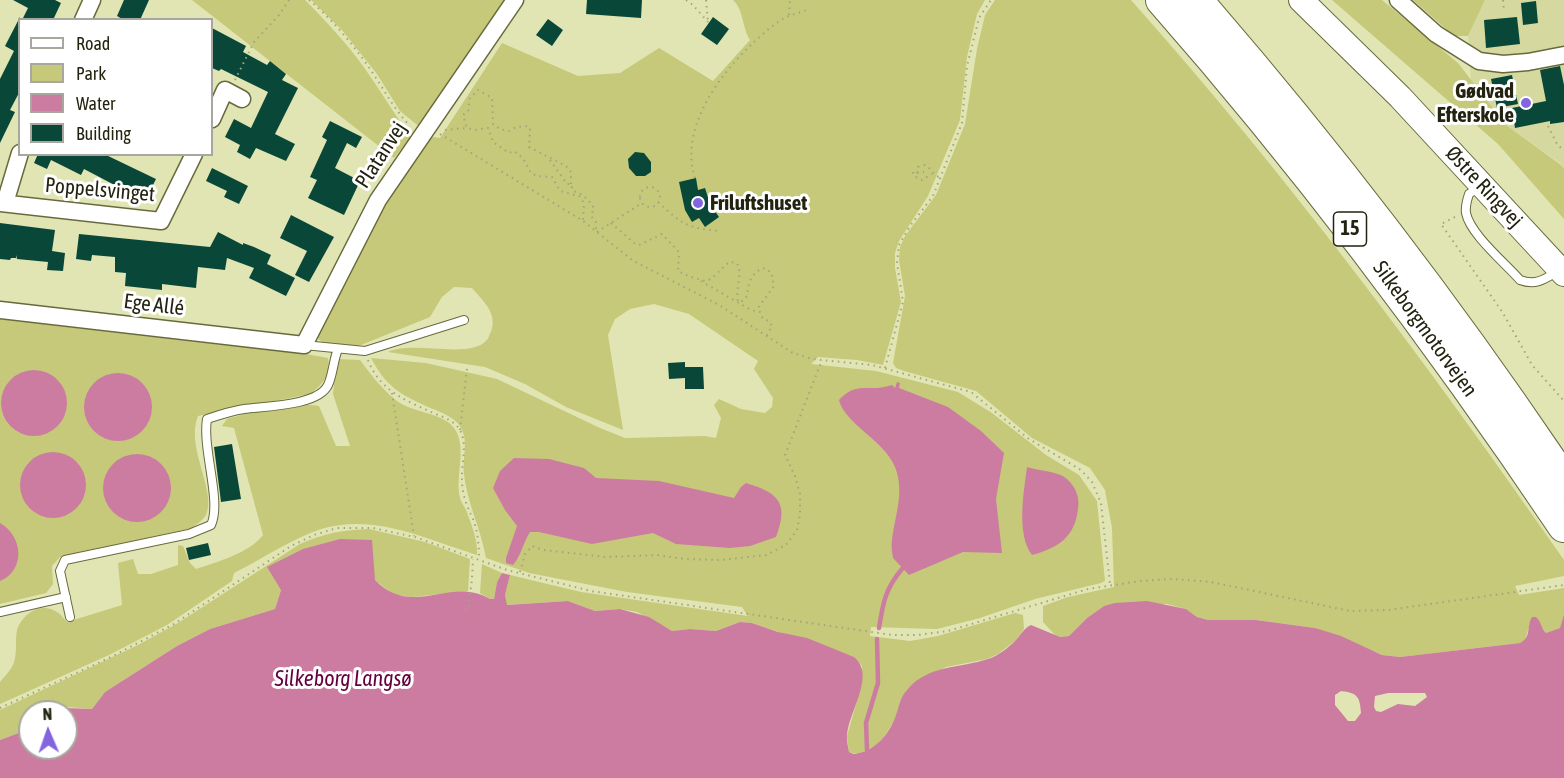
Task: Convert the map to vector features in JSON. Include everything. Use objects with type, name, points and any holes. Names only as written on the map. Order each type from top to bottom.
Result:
[{"type":"highway","name":"Silkeborgmotorvejen","points":[[1162,0],[1342,218],[1456,370],[1535,460],[1564,481]]},
{"type":"highway","name":"Silkeborgmotorvejen","points":[[1197,0],[1369,212],[1476,356],[1535,460],[1564,526]]},
{"type":"main road","name":"Østre Ringvej","points":[[1301,0],[1400,97],[1562,272]]},
{"type":"street","points":[[84,18],[92,0]]},
{"type":"street","name":"Platanvej","points":[[304,345],[378,200],[429,132],[515,0]]},
{"type":"street","points":[[1398,0],[1436,34],[1479,61],[1503,64],[1564,55]]},
{"type":"street","points":[[213,116],[225,90],[242,99]]},
{"type":"street","points":[[3,203],[19,156]]},
{"type":"street","name":"Poppelsvinget","points":[[3,203],[161,221],[193,156]]},
{"type":"street","name":"Ege Allé","points":[[0,310],[304,345]]},
{"type":"lane","points":[[1482,184],[1469,194],[1466,211],[1469,221],[1482,239],[1520,279],[1529,283],[1535,283],[1562,272]]},
{"type":"lane","points":[[304,345],[365,351],[464,320]]},
{"type":"lane","points":[[70,617],[60,571],[65,560],[189,534],[211,525],[214,510],[205,432],[207,419],[243,409],[312,399],[328,386],[338,349]]},
{"type":"lane","points":[[0,612],[66,597]]},
{"type":"path","points":[[225,90],[233,84],[254,42],[279,15],[289,0]]},
{"type":"path","points":[[309,0],[331,20],[368,66],[395,110],[583,221],[632,260],[719,305],[793,353],[812,360],[872,365],[971,392],[1029,439],[1081,470],[1092,482],[1101,503],[1110,585]]},
{"type":"path","points":[[686,0],[708,22],[706,0]]},
{"type":"path","points":[[789,16],[790,0]]},
{"type":"path","points":[[885,368],[903,302],[897,263],[899,245],[933,196],[962,123],[968,66],[979,18],[991,0]]},
{"type":"path","points":[[1503,0],[1504,12]]},
{"type":"path","points":[[695,178],[692,159],[694,136],[709,96],[737,59],[765,32],[789,16],[807,10]]},
{"type":"path","points":[[467,128],[463,115],[468,111],[470,98],[478,90],[492,98],[493,124],[509,131],[516,127],[528,126],[530,130],[529,147],[566,166],[571,172],[573,191],[580,194],[594,208],[591,216],[596,222],[597,232]]},
{"type":"path","points":[[1548,126],[1557,144],[1564,151]]},
{"type":"path","points":[[429,132],[488,128],[493,142],[509,153],[514,151],[527,161],[531,173],[537,176],[552,177],[560,191],[580,194]]},
{"type":"path","points":[[549,158],[567,184],[571,184]]},
{"type":"path","points":[[924,172],[917,173],[918,167],[925,165],[929,167],[932,174],[939,177]]},
{"type":"path","points":[[913,172],[914,176],[921,180],[932,174]]},
{"type":"path","points":[[658,202],[650,207],[642,203],[641,192],[650,188],[658,193],[658,202],[677,220],[695,228],[720,231]]},
{"type":"path","points":[[580,194],[584,203],[583,221]]},
{"type":"path","points":[[597,232],[642,203]]},
{"type":"path","points":[[1466,211],[1441,224],[1503,313],[1532,365],[1564,401]]},
{"type":"path","points":[[611,223],[639,245],[662,234],[679,252],[678,271],[699,280],[751,310],[759,312]]},
{"type":"path","points":[[699,280],[711,279],[729,262],[737,263],[740,269],[736,294],[738,302]]},
{"type":"path","points":[[738,302],[747,296],[746,288],[753,274],[760,269],[771,272],[774,286],[759,304],[759,312],[763,319],[769,321],[772,326],[766,336]]},
{"type":"path","points":[[365,351],[373,372],[392,393],[452,421],[460,430]]},
{"type":"path","points":[[520,573],[525,554],[532,546],[543,550],[606,557],[657,555],[684,560],[721,560],[766,555],[786,545],[797,530],[800,494],[785,455],[822,360]]},
{"type":"path","points":[[467,368],[460,430],[463,441],[463,496],[473,519],[479,546],[479,560]]},
{"type":"path","points":[[392,393],[414,537]]},
{"type":"path","points":[[0,708],[111,657],[174,624],[291,546],[314,535],[337,528],[363,527],[414,537],[520,573],[591,591],[892,635],[918,635],[948,631],[1057,597],[1110,585],[1174,579],[1211,582],[1350,611],[1388,610],[1564,585]]},
{"type":"path","points":[[465,610],[468,610],[472,558]]},
{"type":"shaded area","name":"Gødvad Efterskole","points":[[1485,0],[1564,0],[1564,169],[1561,164],[1506,125],[1471,81],[1468,36]]},
{"type":"green space","points":[[192,0],[305,0],[357,58],[411,137],[394,158]]},
{"type":"green space","points":[[311,0],[507,0],[421,128],[400,111],[377,74],[342,30]]},
{"type":"green space","points":[[733,0],[985,0],[977,14],[967,57],[960,120],[928,196],[899,241],[895,253],[895,268],[901,302],[883,365],[818,357],[811,364],[876,371],[958,392],[992,413],[1046,455],[1079,475],[1097,501],[1105,581],[1035,599],[980,618],[937,629],[871,627],[870,636],[910,641],[938,636],[1015,613],[1023,615],[1024,629],[1016,640],[998,654],[987,659],[946,667],[906,691],[896,718],[886,734],[877,745],[858,754],[849,752],[847,736],[862,683],[862,666],[854,657],[752,623],[740,622],[716,631],[690,629],[672,631],[637,612],[620,609],[595,611],[568,601],[506,605],[505,595],[510,575],[581,592],[748,616],[742,607],[627,592],[529,573],[486,558],[466,485],[465,444],[459,425],[450,417],[409,398],[394,388],[382,376],[371,358],[426,363],[497,379],[625,438],[705,436],[716,438],[721,418],[714,405],[719,399],[741,409],[765,413],[772,407],[773,398],[754,369],[758,361],[689,314],[654,304],[630,309],[615,319],[608,335],[623,430],[566,407],[525,384],[485,367],[388,352],[412,348],[468,349],[479,346],[487,340],[493,319],[485,303],[472,288],[454,287],[442,297],[430,317],[361,345],[342,348],[319,340],[317,335],[368,233],[411,160],[427,136],[440,138],[502,43],[578,76],[620,73],[659,48],[713,81],[750,40],[737,4]]},
{"type":"green space","points":[[995,0],[1131,0],[1246,134],[1356,273],[1564,560],[1564,576],[1515,586],[1519,595],[1564,588],[1564,614],[1560,628],[1546,633],[1535,617],[1532,617],[1525,640],[1520,643],[1400,657],[1383,655],[1315,628],[1256,620],[1208,620],[1197,617],[1186,609],[1167,604],[1104,606],[1087,618],[1069,636],[1055,635],[1043,622],[1043,606],[1068,597],[1114,587],[1112,528],[1105,490],[1090,468],[1032,438],[976,391],[904,371],[896,368],[893,363],[905,296],[899,260],[900,247],[905,236],[936,195],[965,124],[985,15]]},
{"type":"green space","points":[[1332,0],[1382,0],[1458,63],[1506,125],[1564,169],[1564,219],[1498,144]]},
{"type":"green space","points":[[1413,0],[1485,0],[1468,36],[1454,36]]},
{"type":"green space","points":[[0,319],[295,352],[328,358],[329,364],[322,383],[310,394],[198,416],[195,441],[208,493],[208,505],[205,517],[192,528],[60,557],[52,566],[53,584],[46,593],[0,604]]},
{"type":"green space","points":[[337,359],[360,360],[386,392],[397,401],[412,409],[439,417],[453,426],[461,449],[460,498],[474,532],[477,555],[400,530],[380,526],[341,525],[321,529],[234,573],[232,581],[167,625],[109,655],[0,704],[0,682],[14,661],[17,630],[28,614],[39,609],[51,609],[67,622],[122,605],[118,563],[133,559],[138,574],[151,574],[178,565],[178,545],[183,546],[190,563],[196,569],[250,547],[263,535],[234,428],[222,426],[227,419],[298,405],[319,406],[336,446],[350,446],[333,394]]},
{"type":"green space","points":[[369,529],[425,542],[470,559],[468,591],[412,597],[392,594],[375,580],[281,590],[275,609],[210,629],[177,646],[105,692],[92,709],[78,708],[78,700],[21,700],[138,645],[178,623],[300,544],[317,537]]},
{"type":"green space","points":[[482,564],[502,573],[497,582],[494,599],[480,593]]},
{"type":"green space","points":[[18,702],[18,733],[0,740],[0,710]]},
{"type":"water","points":[[27,370],[41,370],[53,375],[62,384],[67,403],[65,416],[58,427],[41,436],[27,436],[15,431],[6,422],[1,410],[1,396],[6,384],[15,375]]},
{"type":"water","points":[[118,373],[131,376],[142,383],[149,394],[152,407],[149,420],[142,431],[131,438],[118,441],[105,438],[94,431],[87,420],[84,407],[87,394],[94,383],[105,376]]},
{"type":"water","points":[[897,382],[900,383],[899,388],[948,407],[981,431],[1004,453],[996,499],[1002,553],[963,552],[909,575],[893,558],[892,542],[899,494],[895,467],[890,457],[849,417],[839,400],[852,390],[892,385],[895,388]]},
{"type":"water","points":[[46,452],[60,452],[72,457],[81,466],[86,485],[84,498],[77,509],[60,518],[46,518],[34,513],[25,504],[20,492],[20,478],[25,466],[34,457]]},
{"type":"water","points":[[137,454],[150,457],[161,464],[168,475],[171,488],[168,501],[161,512],[150,519],[137,522],[124,519],[113,512],[106,501],[103,488],[106,475],[113,464],[124,457]]},
{"type":"water","points":[[514,458],[549,459],[584,468],[596,478],[659,481],[734,498],[746,483],[766,491],[778,501],[781,508],[780,525],[776,537],[750,546],[730,548],[676,544],[653,533],[592,544],[530,532],[513,565],[506,563],[506,558],[517,526],[493,488],[500,471]]},
{"type":"water","points":[[1027,467],[1063,476],[1073,486],[1078,501],[1076,519],[1064,540],[1050,549],[1032,555],[1024,536],[1023,524]]},
{"type":"water","points":[[0,523],[13,536],[18,553],[14,569],[0,581]]},
{"type":"water","name":"Silkeborg Langsø","points":[[340,539],[372,540],[375,580],[389,591],[403,596],[418,597],[461,591],[494,599],[497,582],[502,573],[510,575],[505,595],[507,605],[568,601],[595,611],[620,609],[649,617],[672,631],[690,629],[716,631],[740,622],[752,623],[778,632],[807,638],[854,657],[860,665],[863,674],[862,684],[847,738],[849,752],[854,754],[868,750],[880,741],[890,729],[905,693],[924,676],[945,668],[978,662],[995,656],[1003,652],[1031,625],[1060,637],[1069,636],[1087,618],[1104,606],[1115,603],[1147,601],[1186,609],[1197,617],[1208,620],[1256,620],[1315,628],[1341,636],[1382,655],[1400,657],[1520,643],[1526,638],[1532,617],[1538,619],[1546,633],[1560,628],[1564,614],[1564,778],[0,778],[0,740],[18,733],[18,760],[78,760],[78,708],[92,709],[105,692],[177,646],[210,629],[275,609],[281,590],[267,567],[303,549]],"holes":[[[1341,691],[1357,696],[1360,703],[1361,713],[1355,721],[1348,721],[1335,705],[1335,695]],[[1388,693],[1425,693],[1427,697],[1415,706],[1398,704],[1381,712],[1376,711],[1374,707],[1375,696]]]},
{"type":"building","points":[[13,0],[55,0],[61,3],[54,18],[23,18],[28,8]]},
{"type":"building","points":[[124,0],[149,0],[141,18],[117,16]]},
{"type":"building","points":[[587,0],[642,0],[641,18],[586,14]]},
{"type":"building","points":[[1536,1],[1538,23],[1523,25],[1521,3]]},
{"type":"building","points":[[713,17],[729,29],[717,45],[701,34]]},
{"type":"building","points":[[1517,17],[1520,44],[1486,48],[1484,20]]},
{"type":"building","points":[[548,19],[563,30],[552,46],[536,35]]},
{"type":"building","points":[[18,21],[18,95],[10,110],[15,112],[0,143],[0,79],[14,51],[5,46]]},
{"type":"building","points":[[213,29],[246,46],[243,52],[267,65],[270,61],[286,74],[282,80],[298,88],[275,134],[295,144],[286,161],[256,148],[250,159],[237,152],[240,145],[225,137],[234,119],[251,128],[268,92],[221,69],[219,71],[213,68]]},
{"type":"building","points":[[1560,66],[1564,85],[1564,122],[1550,124],[1550,121],[1515,128],[1512,108],[1546,101],[1540,70]]},
{"type":"building","points":[[1512,75],[1518,104],[1497,108],[1491,79]]},
{"type":"building","points":[[330,121],[362,137],[356,148],[347,143],[335,168],[360,181],[344,215],[308,198],[317,180],[310,177],[327,140],[322,137]]},
{"type":"building","points":[[635,152],[644,153],[651,162],[651,172],[645,176],[636,176],[629,168],[628,159]]},
{"type":"building","points":[[37,156],[108,156],[156,179],[145,201],[84,169],[81,175],[51,160],[47,169],[34,163]]},
{"type":"building","points":[[212,168],[248,186],[239,204],[224,197],[227,191],[206,181]]},
{"type":"building","name":"Friluftshuset","points":[[696,178],[698,190],[705,188],[710,204],[719,217],[705,227],[699,218],[692,222],[685,210],[679,182]]},
{"type":"building","points":[[291,215],[334,237],[309,282],[295,275],[307,251],[280,238]]},
{"type":"building","points":[[0,223],[55,230],[52,251],[65,253],[63,271],[47,270],[48,262],[17,259],[16,255],[16,258],[10,260],[0,259]]},
{"type":"building","points":[[218,232],[243,245],[243,243],[271,255],[267,264],[295,278],[286,296],[249,278],[254,268],[227,258],[225,270],[198,267],[196,288],[162,284],[162,290],[125,286],[126,273],[115,272],[115,257],[92,255],[91,261],[76,259],[79,234],[210,247]]},
{"type":"building","points":[[685,362],[685,367],[703,367],[704,389],[685,389],[685,378],[669,379],[668,363]]},
{"type":"building","points":[[232,444],[241,499],[221,502],[214,447]]},
{"type":"building","points":[[208,543],[211,555],[189,560],[186,548]]},
{"type":"waterway","points":[[879,628],[886,597],[902,569]]},
{"type":"waterway","points":[[867,750],[866,723],[878,683],[877,639]]},
{"type":"place","name":"Gødvad Efterskole","points":[[1526,103]]},
{"type":"place","name":"Friluftshuset","points":[[698,203]]}]
